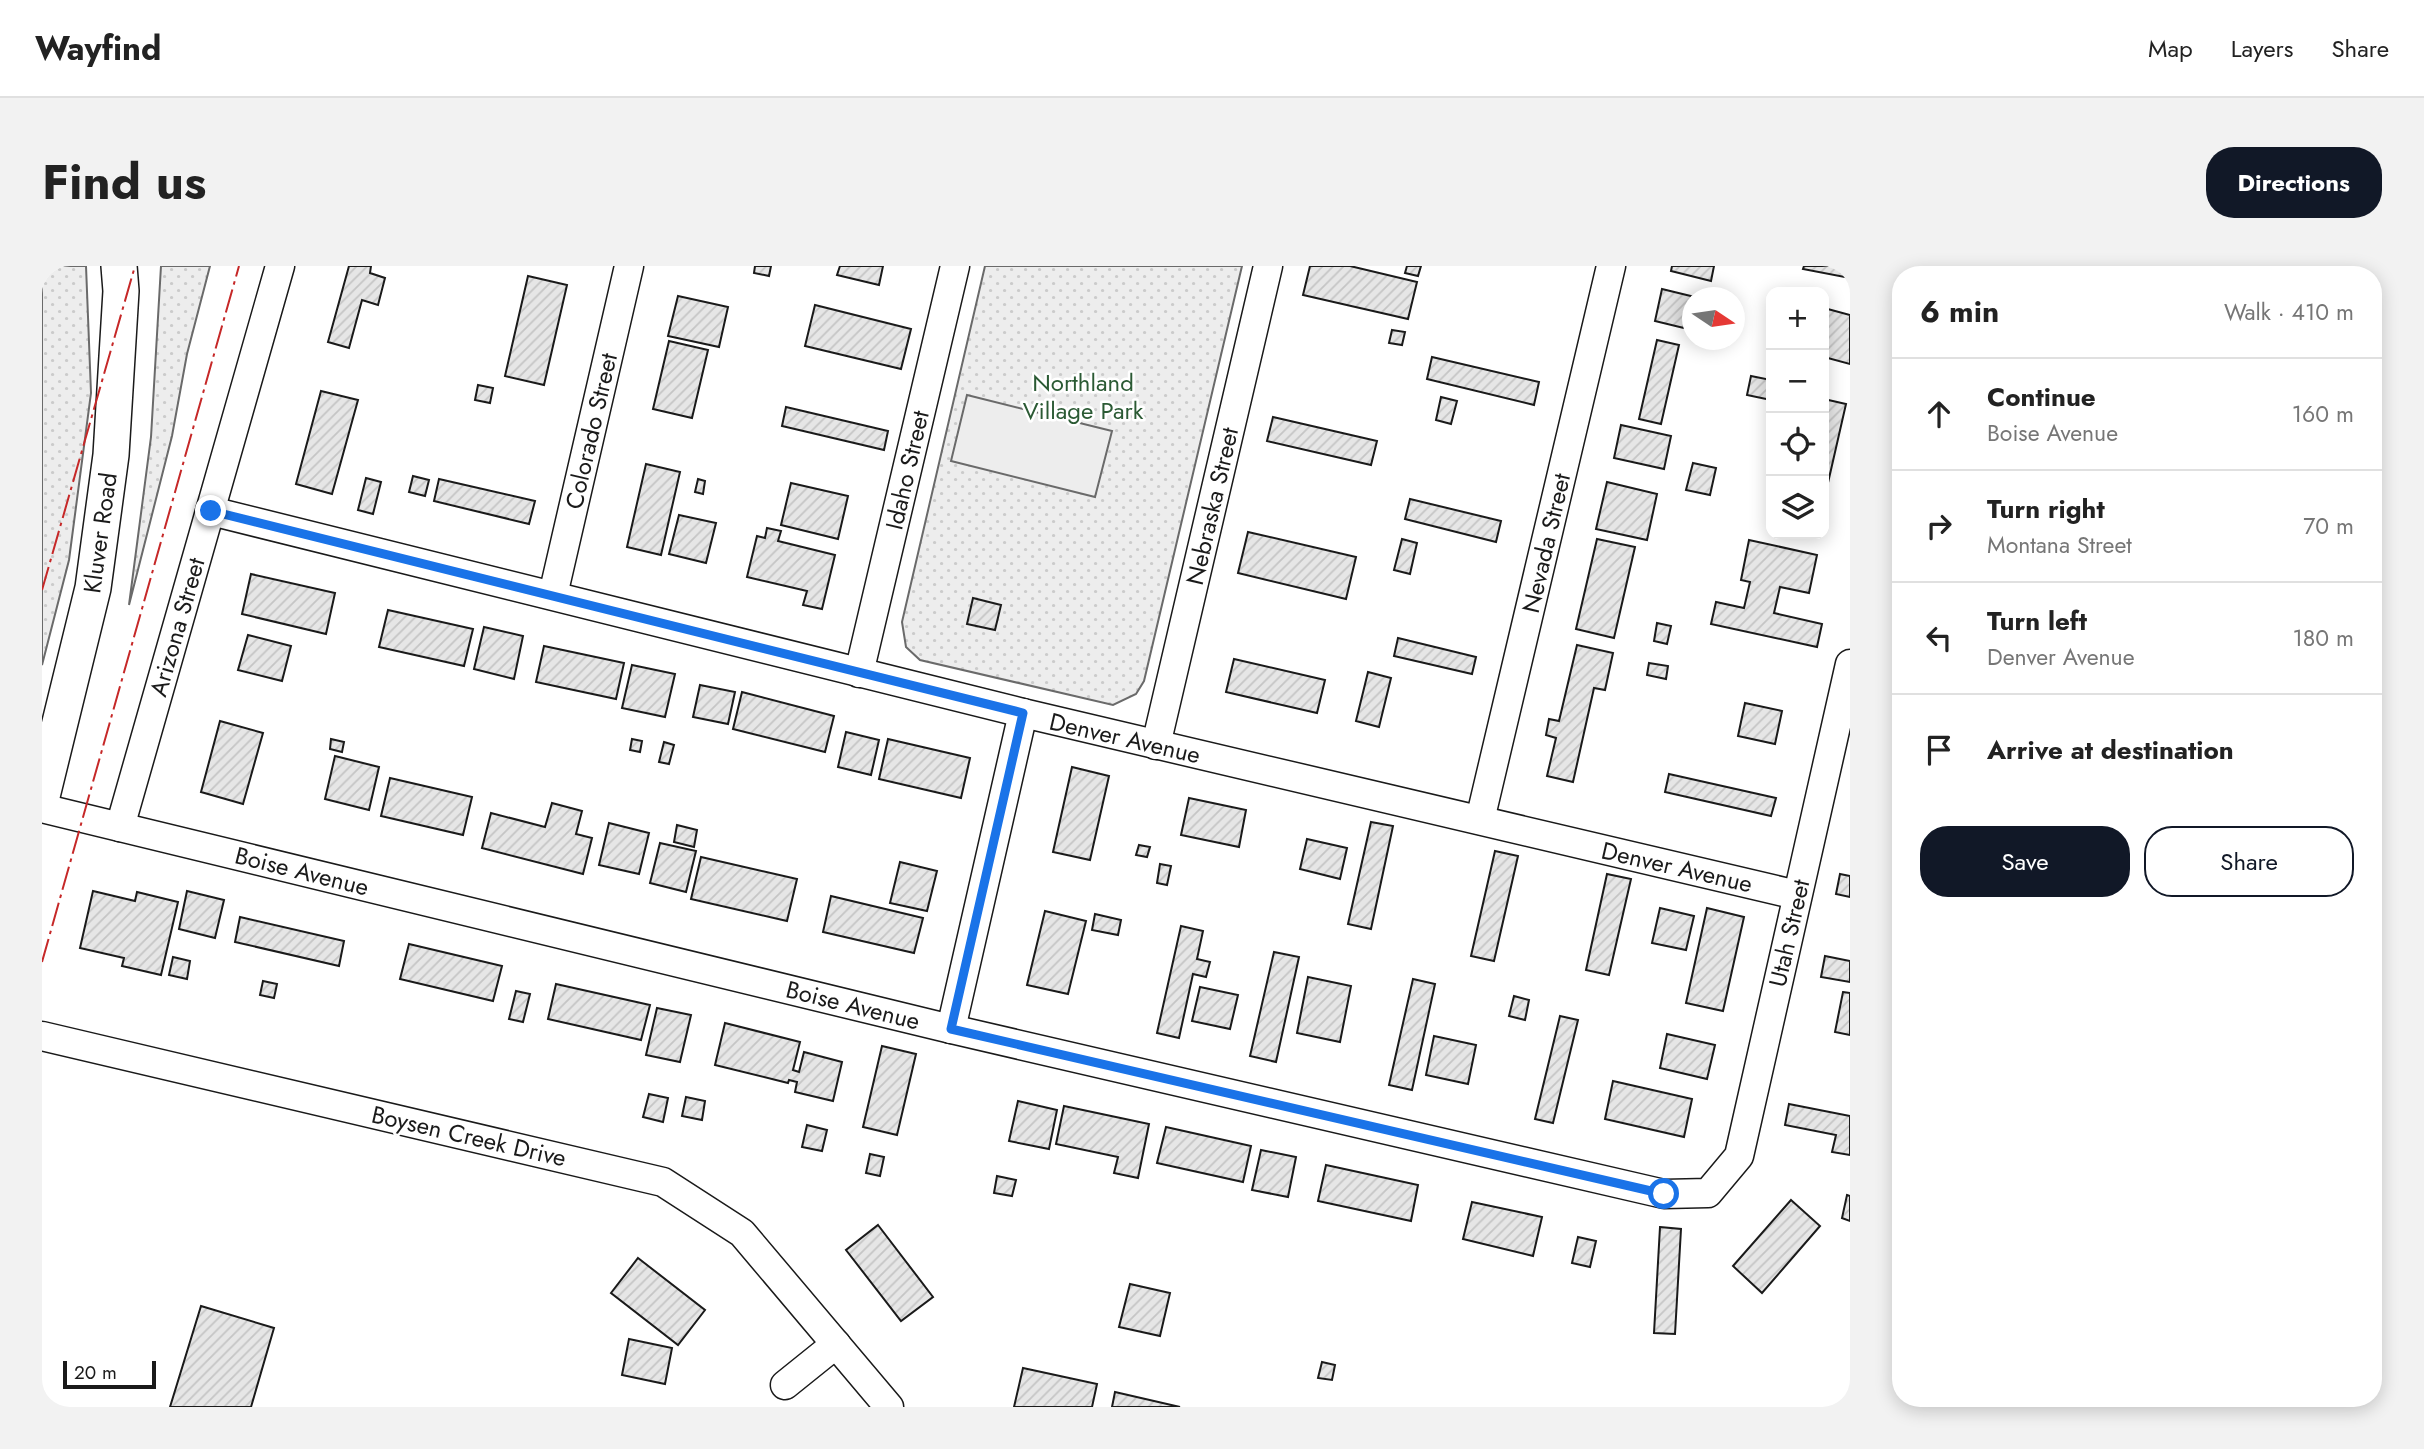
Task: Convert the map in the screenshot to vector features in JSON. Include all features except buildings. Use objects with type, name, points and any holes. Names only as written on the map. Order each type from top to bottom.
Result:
[{"type":"street","name":"Kluver Road","points":[[42,796],[93,588],[111,455],[121,291],[119,266]]},
{"type":"street","name":"Arizona Street","points":[[120,827],[280,266]]},
{"type":"street","name":"Colorado Street","points":[[553,595],[629,266]]},
{"type":"street","name":"Idaho Street","points":[[859,673],[955,266]]},
{"type":"street","name":"Nebraska Street","points":[[1156,745],[1268,266]]},
{"type":"street","name":"Nevada Street","points":[[1480,820],[1611,266]]},
{"type":"street","name":"Denver Avenue","points":[[211,511],[1023,713],[1797,895]]},
{"type":"street","name":"Utah Street","points":[[1708,1193],[1739,1156],[1850,664]]},
{"type":"street","points":[[951,1029],[1023,713]]},
{"type":"street","name":"Boise Avenue","points":[[42,807],[951,1029],[1664,1194],[1708,1193]]},
{"type":"street","name":"Boysen Creek Drive","points":[[42,1035],[663,1182],[742,1233],[888,1407]]},
{"type":"street","points":[[785,1385],[836,1344]]},
{"type":"green space","points":[[42,266],[86,266],[91,393],[69,560],[42,665]]},
{"type":"green space","points":[[161,266],[210,266],[187,354],[172,436],[129,605],[151,437]]},
{"type":"green space","name":"Northland Village Park","points":[[985,266],[1242,266],[1144,681],[1136,694],[1113,705],[920,660],[906,647],[902,622]]},
{"type":"shaded area","points":[[967,395],[1112,431],[1095,497],[951,461]]},
{"type":"power","points":[[42,590],[135,266]]},
{"type":"power","points":[[42,962],[239,266]]},
{"type":"route","points":[[211,511],[1023,713],[951,1029],[1664,1194]]}]
